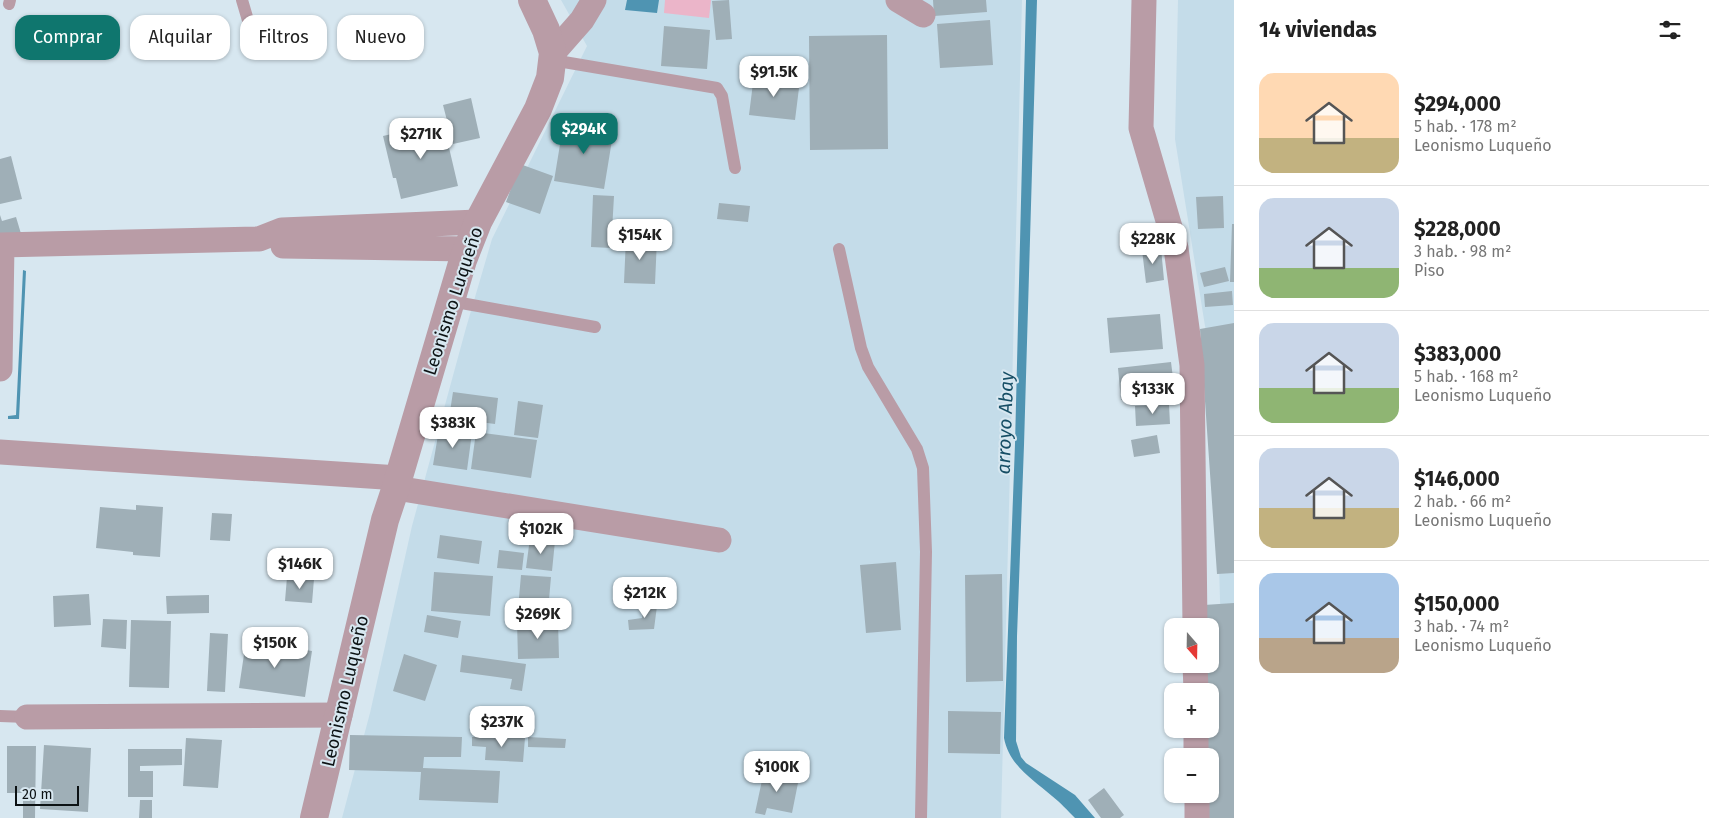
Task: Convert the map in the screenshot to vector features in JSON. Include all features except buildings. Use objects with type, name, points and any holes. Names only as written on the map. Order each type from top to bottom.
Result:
[{"type":"street","name":"Leonismo Luqueño","points":[[314,818],[385,520],[450,301],[478,222],[538,110],[550,78],[552,57],[546,30],[532,0]]},
{"type":"street","points":[[552,57],[582,20],[594,0]]},
{"type":"street","points":[[898,0],[923,15]]},
{"type":"street","points":[[1144,0],[1141,128],[1176,248],[1192,365],[1195,618]]},
{"type":"street","points":[[259,239],[282,230],[478,222]]},
{"type":"street","points":[[0,368],[1,245],[259,239],[280,246],[467,249]]},
{"type":"street","points":[[0,452],[397,483],[719,540]]},
{"type":"street","points":[[26,717],[340,715]]},
{"type":"street","points":[[1197,803],[1197,818]]},
{"type":"lane","points":[[242,0],[246,15]]},
{"type":"lane","points":[[552,57],[717,88],[722,96],[735,168]]},
{"type":"lane","points":[[839,249],[861,348],[868,367],[917,449],[924,468],[926,552],[921,818]]},
{"type":"lane","points":[[450,301],[595,327]]},
{"type":"lane","points":[[0,716],[26,717]]},
{"type":"shaded area","points":[[561,0],[1022,0],[1001,818],[342,818],[370,713],[412,526],[492,239],[587,46]]},
{"type":"shaded area","points":[[665,0],[711,0],[709,18],[664,13]]},
{"type":"shaded area","points":[[1178,0],[1234,0],[1234,818],[1226,818],[1214,382],[1175,139]]},
{"type":"water","points":[[627,0],[659,0],[657,13],[625,10]]},
{"type":"water","points":[[1026,0],[1037,0],[1017,636],[1016,741],[1021,757],[1026,763],[1075,795],[1095,818],[1075,818],[1022,771],[1011,756],[1004,738],[1015,444]]},
{"type":"water","points":[[23,270],[26,271],[19,419],[8,419],[8,416],[16,415]]},
{"type":"water label","name":"arroyo Abay","points":[[1005,423]]}]
